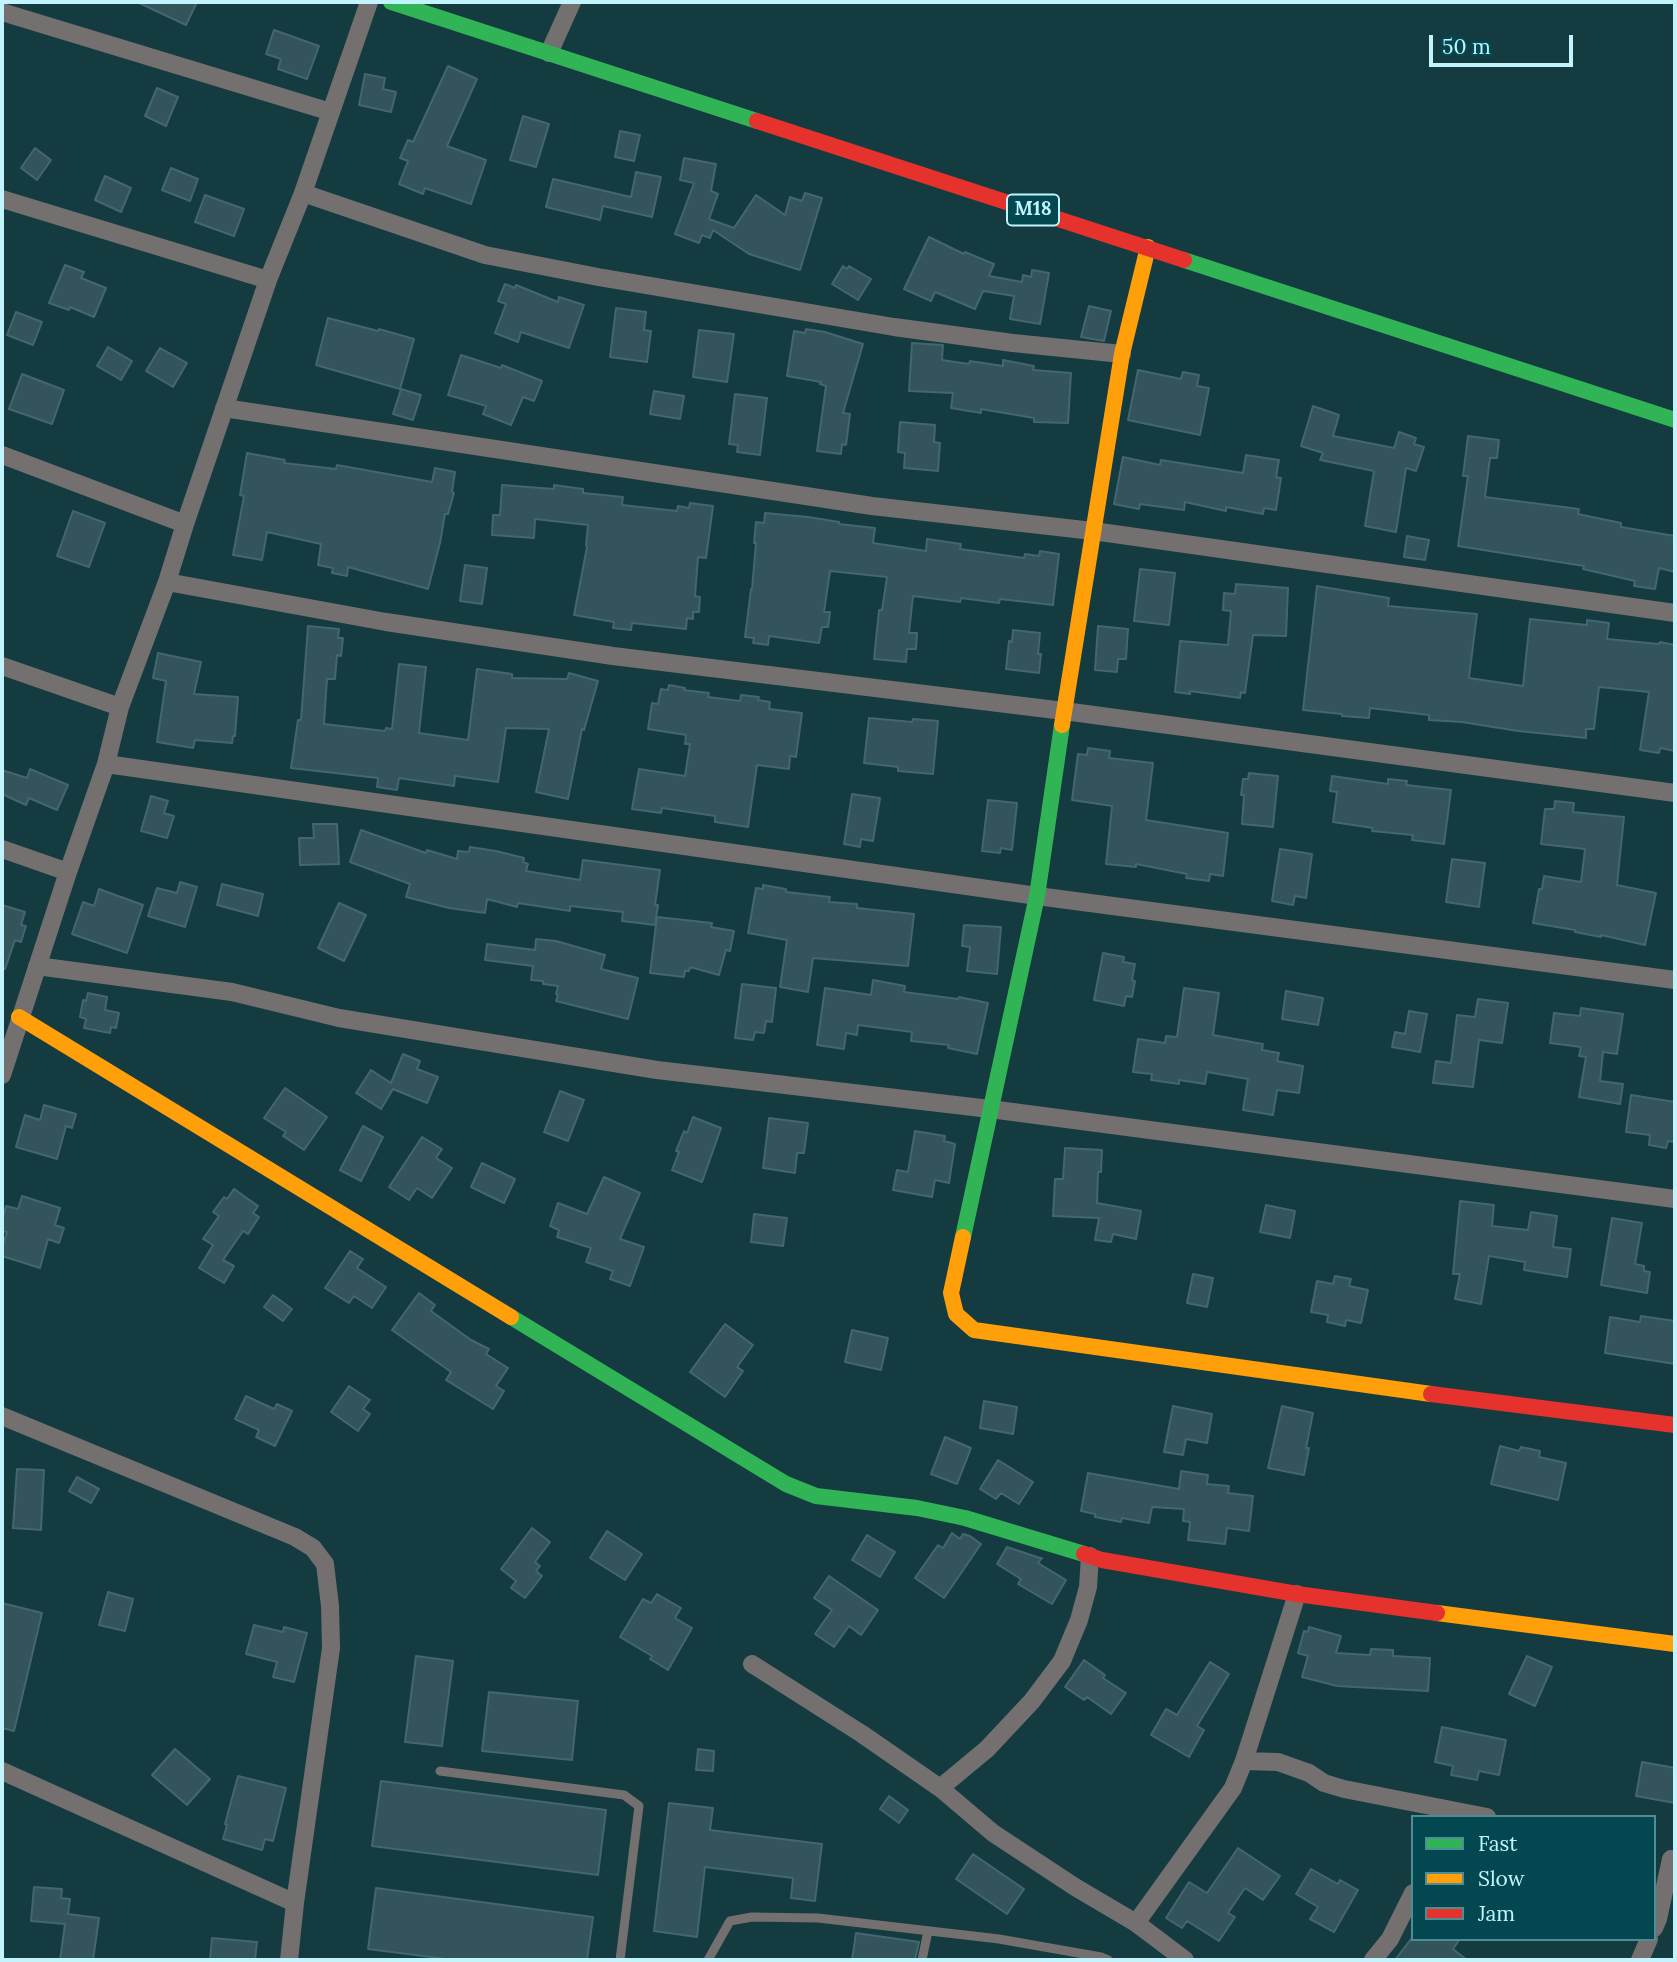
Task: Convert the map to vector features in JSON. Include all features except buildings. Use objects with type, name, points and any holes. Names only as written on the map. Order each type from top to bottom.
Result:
[{"type":"street","points":[[2,1075],[19,1017],[106,764],[120,707],[167,582],[268,279],[303,193],[369,2]]},
{"type":"street","name":"M18","points":[[391,2],[1675,420]]},
{"type":"street","points":[[549,53],[572,2]]},
{"type":"street","points":[[2,12],[331,112]]},
{"type":"street","points":[[303,193],[485,255],[598,278],[894,327],[1122,354]]},
{"type":"street","points":[[2,199],[268,279]]},
{"type":"street","points":[[1148,247],[1122,354],[1037,896],[951,1293],[956,1314],[974,1330],[1517,1406],[1675,1425]]},
{"type":"street","points":[[224,408],[872,506],[1093,531],[1675,613]]},
{"type":"street","points":[[2,455],[185,524]]},
{"type":"street","points":[[167,582],[386,622],[613,656],[1064,711],[1675,793]]},
{"type":"street","points":[[2,666],[120,707]]},
{"type":"street","points":[[106,764],[1037,896],[1675,980]]},
{"type":"street","points":[[2,849],[68,872]]},
{"type":"street","points":[[37,967],[232,992],[339,1018],[657,1070],[990,1109],[1675,1199]]},
{"type":"street","points":[[19,1017],[786,1484],[816,1496],[917,1508],[965,1518],[1102,1560],[1297,1594],[1675,1644]]},
{"type":"street","points":[[2,1416],[295,1537],[313,1548],[325,1564],[331,1648],[289,1960]]},
{"type":"street","points":[[940,1788],[987,1749],[1032,1701],[1062,1661],[1079,1620],[1087,1587],[1090,1556]]},
{"type":"street","points":[[1136,1923],[1233,1788],[1297,1594]]},
{"type":"street","points":[[752,1664],[862,1734],[940,1788],[993,1833],[1136,1923],[1185,1960]]},
{"type":"street","points":[[1244,1761],[1278,1762],[1309,1773],[1324,1783],[1442,1813],[1483,1815]]},
{"type":"street","points":[[2,1770],[295,1903]]},
{"type":"street","points":[[1656,1924],[1667,1859]]},
{"type":"street","points":[[1373,1960],[1390,1939],[1411,1898]]},
{"type":"street","points":[[1640,1960],[1648,1941]]},
{"type":"lane","points":[[440,1771],[624,1794],[639,1806],[620,1960]]},
{"type":"lane","points":[[708,1960],[730,1921],[752,1917],[818,1917],[999,1939],[1108,1960]]},
{"type":"lane","points":[[922,1960],[928,1931]]},
{"type":"traffic: fast","points":[[391,2],[757,121]]},
{"type":"traffic: fast","points":[[1184,260],[1675,420]]},
{"type":"traffic: fast","points":[[963,1237],[1037,896],[1062,725]]},
{"type":"traffic: fast","points":[[511,1317],[786,1484],[816,1496],[917,1508],[965,1518],[1084,1554]]},
{"type":"traffic: slow","points":[[1062,725],[1122,354],[1148,247]]},
{"type":"traffic: slow","points":[[19,1017],[511,1317]]},
{"type":"traffic: slow","points":[[963,1237],[951,1293],[956,1314],[974,1330],[1431,1394]]},
{"type":"traffic: slow","points":[[1437,1613],[1675,1644]]},
{"type":"traffic: jam","points":[[757,121],[1184,260]]},
{"type":"traffic: jam","points":[[1431,1394],[1675,1425]]},
{"type":"traffic: jam","points":[[1084,1554],[1102,1560],[1297,1594],[1437,1613]]}]
